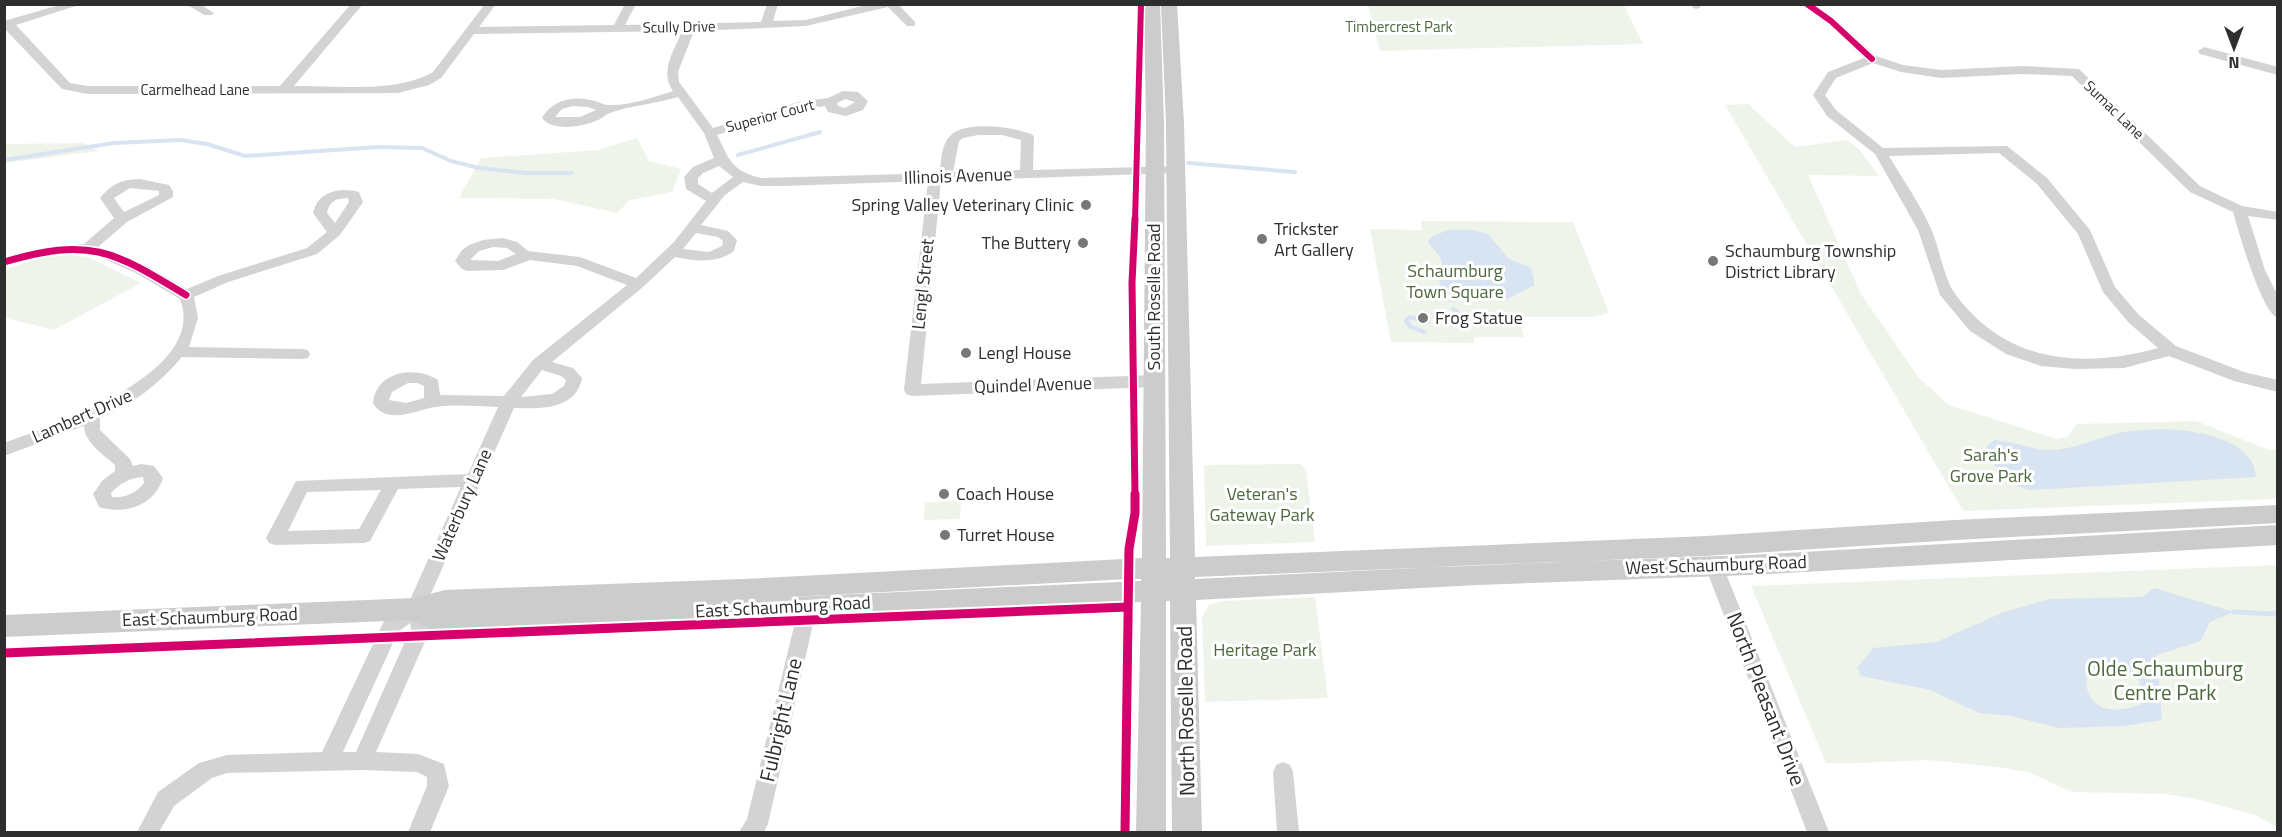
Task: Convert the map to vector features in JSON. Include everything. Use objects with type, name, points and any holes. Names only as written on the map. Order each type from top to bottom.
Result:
[{"type":"main road","name":"South Roselle Road","points":[[1152,4],[1164,170],[1184,578]]},
{"type":"main road","name":"South Roselle Road","points":[[1154,579],[1154,381],[1164,170],[1175,123],[1168,4]]},
{"type":"main road","name":"West Schaumburg Road","points":[[1184,578],[1469,554],[1706,546],[1954,530],[2277,514]]},
{"type":"main road","name":"West Schaumburg Road","points":[[1154,579],[1714,566],[2277,535]]},
{"type":"main road","name":"North Roselle Road","points":[[1184,578],[1187,832]]},
{"type":"main road","name":"North Roselle Road","points":[[1151,832],[1154,579]]},
{"type":"main road","name":"East Schaumburg Road","points":[[415,609],[442,623],[808,606],[1154,579]]},
{"type":"main road","name":"East Schaumburg Road","points":[[4,626],[415,609],[444,601],[1154,579]]},
{"type":"street","points":[[6,24],[77,4]]},
{"type":"street","points":[[191,4],[208,13]]},
{"type":"street","points":[[284,89],[358,4]]},
{"type":"street","points":[[470,31],[490,4]]},
{"type":"street","points":[[618,28],[631,4]]},
{"type":"street","points":[[766,25],[773,4]]},
{"type":"street","points":[[889,4],[911,24]]},
{"type":"street","name":"Scully Drive","points":[[470,31],[766,25],[831,19],[889,4]]},
{"type":"street","name":"Sumac Lane","points":[[1807,4],[1831,21],[1872,58],[1901,68],[1941,74],[2023,70],[2074,72],[2195,189],[2239,210],[2277,216]]},
{"type":"street","name":"Carmelhead Lane","points":[[6,24],[66,86],[88,90],[410,87],[437,75],[470,31]]},
{"type":"street","points":[[690,27],[672,72],[673,82],[710,133],[718,149],[720,160],[741,177]]},
{"type":"street","points":[[2204,51],[2277,71]]},
{"type":"street","points":[[1872,58],[1832,75],[1819,95],[1831,113],[1880,152],[1924,230],[1947,296],[1975,327],[2012,350],[2041,361],[2075,364],[2124,363],[2170,350]]},
{"type":"street","points":[[604,110],[618,109],[679,93]]},
{"type":"street","name":"Superior Court","points":[[710,133],[802,105],[831,101]]},
{"type":"street","name":"Lengl Street","points":[[912,390],[940,177],[953,139],[958,134],[971,131],[1013,131],[1028,138],[1026,174]]},
{"type":"street","points":[[1880,152],[2002,149],[2042,181],[2085,233],[2108,290],[2134,319],[2170,350],[2240,377],[2277,386]]},
{"type":"street","points":[[713,200],[692,186],[691,177],[698,170],[720,160]]},
{"type":"street","name":"Illinois Avenue","points":[[741,177],[761,182],[783,182],[1164,170]]},
{"type":"street","name":"Waterbury Lane","points":[[328,761],[391,627],[415,609],[509,401],[539,363],[638,284],[672,252],[720,192],[741,177]]},
{"type":"street","points":[[2239,210],[2258,270],[2277,314]]},
{"type":"street","points":[[88,248],[122,219]]},
{"type":"street","points":[[672,252],[704,257],[716,256],[729,248],[731,243],[723,234],[692,228]]},
{"type":"street","points":[[4,262],[34,254],[88,248],[98,250],[159,278],[186,295],[223,279],[312,251],[323,245],[335,232]]},
{"type":"street","points":[[524,255],[580,261],[638,284]]},
{"type":"street","name":"Lambert Drive","points":[[4,450],[92,414],[131,395],[150,382],[179,352],[186,338],[190,322],[190,308],[186,295]]},
{"type":"street","points":[[179,352],[302,354]]},
{"type":"street","points":[[432,401],[532,403],[550,401],[571,391],[575,384],[574,378],[567,372],[539,363]]},
{"type":"street","name":"Quindel Avenue","points":[[912,390],[1154,381]]},
{"type":"street","points":[[92,414],[92,431],[100,443],[124,463],[124,474]]},
{"type":"street","points":[[393,483],[364,536],[275,538],[302,486],[473,480]]},
{"type":"street","name":"North Pleasant Drive","points":[[1714,566],[1818,832]]},
{"type":"street","name":"Fulbright Lane","points":[[750,832],[757,824],[808,606]]},
{"type":"street","name":"Waterbury Lane","points":[[362,761],[421,628],[415,609]]},
{"type":"street","points":[[148,832],[166,799],[206,770],[227,764],[328,761],[418,763],[437,771],[438,786],[419,832]]},
{"type":"street","points":[[1283,772],[1288,832]]},
{"type":"green space","name":"Timbercrest Park","points":[[1368,5],[1624,5],[1643,44],[1380,51]]},
{"type":"green space","name":"Sarah's Grove Park","points":[[1748,104],[1795,147],[1847,140],[1859,149],[1879,176],[1808,175],[1861,294],[1918,377],[1949,405],[2057,439],[2068,437],[2077,424],[2196,421],[2269,450],[2277,449],[2277,499],[1963,511],[1725,105]]},
{"type":"green space","points":[[637,138],[649,161],[681,169],[672,192],[630,200],[617,213],[554,199],[459,198],[481,158],[597,150]]},
{"type":"green space","points":[[83,143],[99,151],[5,163],[5,144]]},
{"type":"green space","name":"Schaumburg Town Square","points":[[1421,221],[1573,222],[1609,313],[1593,317],[1519,317],[1524,337],[1474,337],[1474,343],[1391,342],[1370,229],[1422,230]]},
{"type":"green space","points":[[69,255],[88,257],[141,283],[54,330],[5,318],[5,269],[44,257]]},
{"type":"green space","name":"Veteran's Gateway Park","points":[[1300,464],[1306,470],[1315,542],[1206,546],[1204,465]]},
{"type":"green space","points":[[961,501],[960,519],[924,520],[925,502]]},
{"type":"green space","name":"Olde Schaumburg Centre Park","points":[[2277,565],[2277,827],[2255,815],[2196,799],[2165,794],[2072,792],[2028,772],[1997,767],[1928,760],[1826,763],[1751,586]]},
{"type":"green space","name":"Heritage Park","points":[[1315,597],[1328,698],[1205,702],[1202,617],[1209,605],[1222,601]]},
{"type":"shaded area","points":[[1448,230],[1474,230],[1488,234],[1509,259],[1531,268],[1535,285],[1503,301],[1472,296],[1456,302],[1444,301],[1437,272],[1441,268],[1441,260],[1428,241],[1433,236]]},
{"type":"shaded area","points":[[2161,429],[2204,434],[2233,444],[2253,463],[2256,477],[2030,490],[2014,485],[2002,475],[1986,447],[1994,440],[2044,450],[2059,449],[2119,433]]},
{"type":"shaded area","points":[[2154,588],[2234,612],[2210,622],[2201,641],[2157,655],[2162,720],[2125,726],[2059,728],[2011,716],[1979,713],[1930,690],[1861,676],[1857,668],[1873,648],[1936,642],[2004,612],[2049,599],[2142,597]],"holes":[[[2099,666],[2118,667],[2132,673],[2140,685],[2141,704],[2112,709],[2093,701],[2087,690],[2086,674]]]},
{"type":"waterway","points":[[738,155],[820,132]]},
{"type":"waterway","points":[[4,160],[114,143],[180,140],[207,144],[245,156],[378,147],[422,148],[451,161],[479,168],[527,173],[572,173]]},
{"type":"waterway","points":[[1188,163],[1295,172]]},
{"type":"waterway","points":[[1453,309],[1463,317]]},
{"type":"waterway","points":[[1424,332],[1411,327],[1406,321],[1410,317],[1428,322]]},
{"type":"waterway","points":[[1435,317],[1458,322]]},
{"type":"waterway","points":[[2234,612],[2278,614]]},
{"type":"cycle path","points":[[1125,832],[1129,549],[1135,513],[1132,283],[1139,135],[1141,4]]},
{"type":"cycle path","points":[[1807,4],[1831,21],[1872,59]]},
{"type":"cycle path","points":[[4,262],[58,249],[91,249],[127,261],[186,295]]},
{"type":"cycle path","points":[[4,653],[1128,607]]},
{"type":"place","name":"Spring Valley Veterinary Clinic","points":[[1086,205]]},
{"type":"place","name":"Trickster Art Gallery","points":[[1262,239]]},
{"type":"place","name":"The Buttery","points":[[1083,243]]},
{"type":"place","name":"Schaumburg Township District Library","points":[[1713,261]]},
{"type":"place","name":"Frog Statue","points":[[1423,318]]},
{"type":"place","name":"Lengl House","points":[[966,353]]},
{"type":"place","name":"Coach House","points":[[944,494]]},
{"type":"place","name":"Turret House","points":[[945,535]]}]
